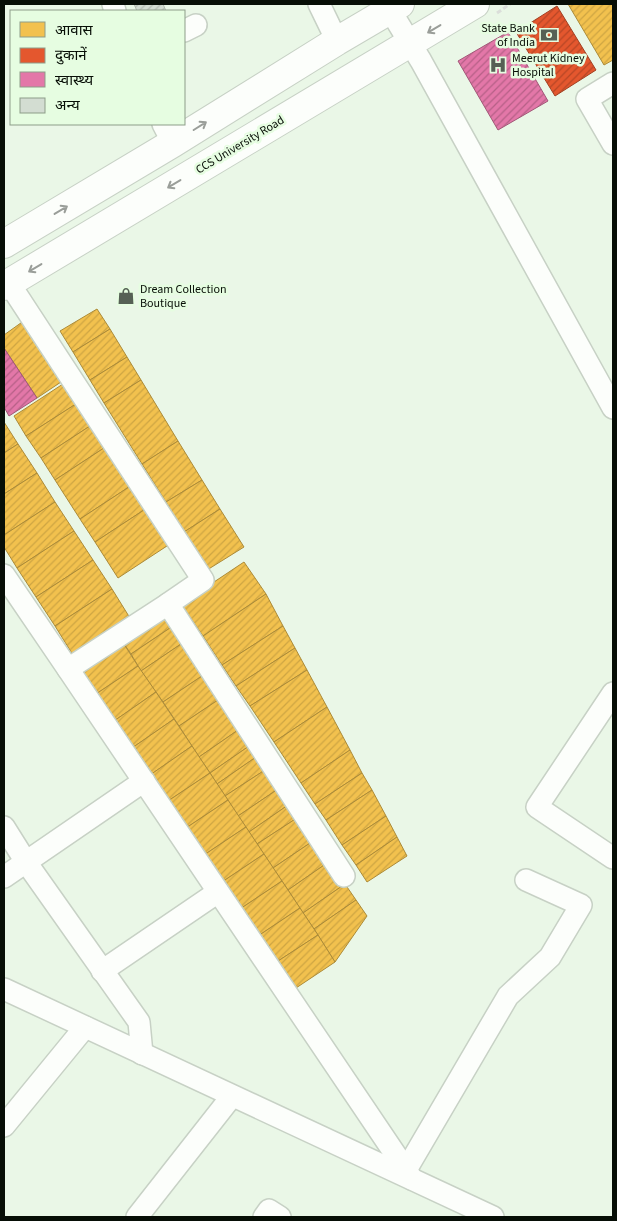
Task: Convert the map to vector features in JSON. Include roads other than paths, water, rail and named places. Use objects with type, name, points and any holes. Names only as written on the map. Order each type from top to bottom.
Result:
[{"type":"highway","name":"CCS University Road","points":[[6,285],[475,4]]},
{"type":"highway","points":[[185,124],[337,41],[395,7]]},
{"type":"highway","points":[[4,244],[183,125]]},
{"type":"street","points":[[319,4],[337,41]]},
{"type":"street","points":[[395,7],[410,43],[613,408]]},
{"type":"street","points":[[613,83],[587,99],[613,144]]},
{"type":"street","points":[[6,285],[203,580],[68,669]]},
{"type":"street","points":[[4,575],[409,1175]]},
{"type":"street","points":[[168,604],[344,876]]},
{"type":"street","points":[[613,693],[537,807],[613,858]]},
{"type":"street","points":[[4,877],[144,781]]},
{"type":"street","points":[[4,827],[26,862],[139,1022],[142,1054]]},
{"type":"street","points":[[409,1175],[508,996],[550,957],[581,905],[526,880]]},
{"type":"street","points":[[102,971],[218,892]]},
{"type":"street","points":[[8,997],[85,1027],[232,1096],[409,1175],[493,1217]]},
{"type":"street","points":[[4,1126],[85,1027]]},
{"type":"street","points":[[137,1217],[232,1096]]},
{"type":"street","points":[[264,1217],[268,1210],[280,1217]]},
{"type":"place","name":"State Bank of India","points":[[549,35]]},
{"type":"place","name":"Meerut Kidney Hospital","points":[[498,65]]},
{"type":"place","name":"Dream Collection Boutique","points":[[126,296]]}]
